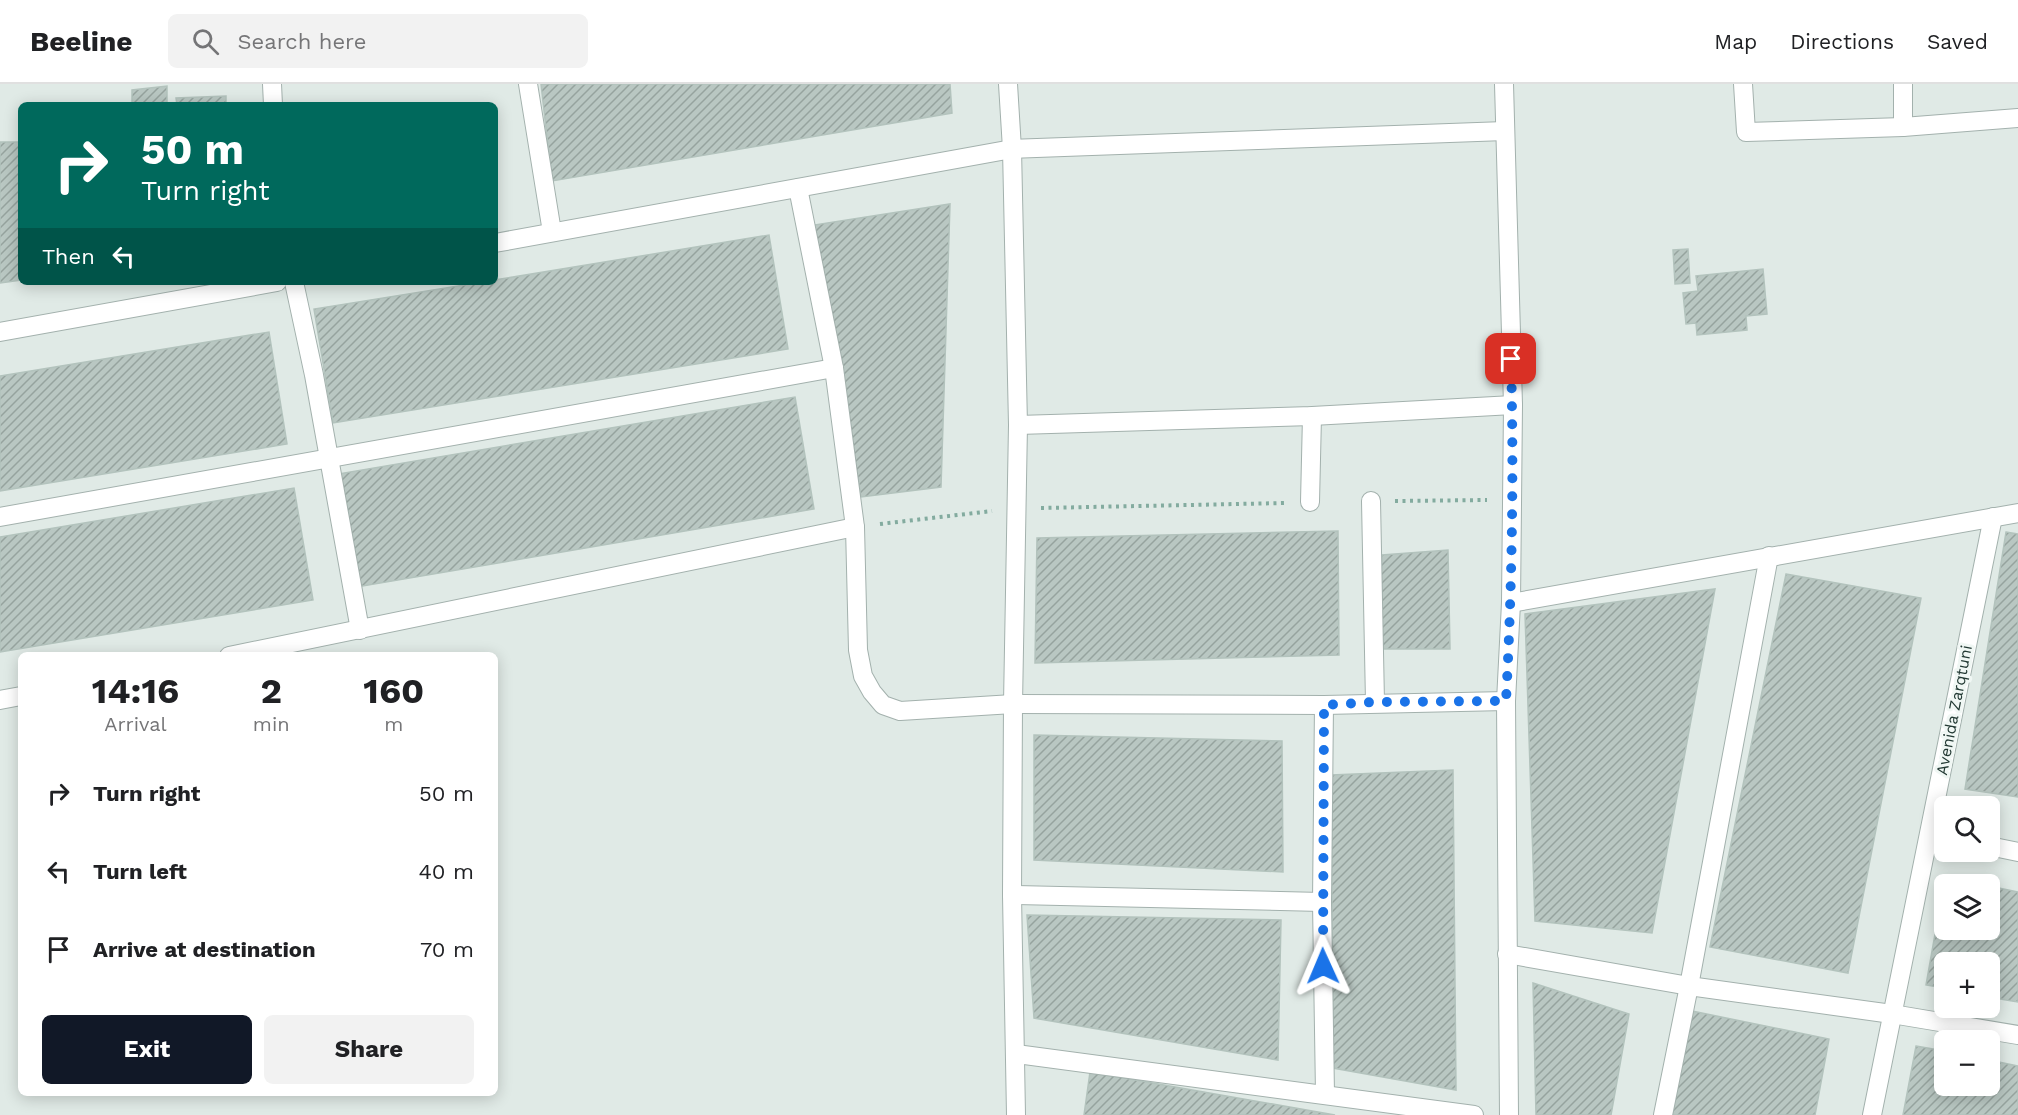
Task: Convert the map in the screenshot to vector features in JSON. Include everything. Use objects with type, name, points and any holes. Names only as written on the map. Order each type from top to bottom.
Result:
[{"type":"street","points":[[272,84],[273,102]]},
{"type":"street","points":[[528,84],[552,232]]},
{"type":"street","points":[[1008,84],[1012,150],[1018,425],[1012,895],[1016,1115]]},
{"type":"street","points":[[1504,84],[1513,405],[1511,603],[1506,701],[1509,1115]]},
{"type":"street","points":[[1743,84],[1746,132],[1903,127],[2018,118]]},
{"type":"street","points":[[1903,84],[1903,127]]},
{"type":"street","points":[[498,242],[1012,150],[1505,131]]},
{"type":"street","points":[[798,188],[834,368],[855,527],[858,650],[863,676],[883,705],[900,711],[1013,704],[1324,705],[1375,702],[1506,701]]},
{"type":"street","points":[[0,332],[260,285]]},
{"type":"street","points":[[295,285],[314,375],[360,630]]},
{"type":"street","points":[[0,517],[834,368]]},
{"type":"street","points":[[1018,425],[1312,416],[1513,405]]},
{"type":"street","points":[[1310,502],[1312,416]]},
{"type":"street","points":[[1371,501],[1375,702]]},
{"type":"street","points":[[1511,603],[2018,513]]},
{"type":"street","name":"Avenida Zarqtuni","points":[[1943,796],[1993,518]]},
{"type":"street","points":[[249,652],[855,527]]},
{"type":"street","points":[[1663,1115],[1769,556]]},
{"type":"street","points":[[0,700],[18,697]]},
{"type":"street","points":[[1324,705],[1322,902],[1324,1094]]},
{"type":"street","name":"Avenida Zarqtuni","points":[[1872,1115],[1892,1014],[1934,842]]},
{"type":"street","points":[[2000,848],[2018,852]]},
{"type":"street","points":[[1012,895],[1322,902]]},
{"type":"street","points":[[1507,954],[1689,986],[1892,1014],[2018,1035]]},
{"type":"street","points":[[1016,1054],[1474,1115]]},
{"type":"path","points":[[1371,501],[1512,499]]},
{"type":"path","points":[[855,527],[1016,508],[1310,502]]},
{"type":"building","points":[[541,84],[950,84],[952,113],[552,181]]},
{"type":"building","points":[[167,86],[167,102],[132,102],[132,90]]},
{"type":"building","points":[[226,96],[226,102],[177,102],[176,98]]},
{"type":"building","points":[[0,142],[18,142],[18,280],[0,283]]},
{"type":"building","points":[[950,204],[941,487],[861,497],[814,225]]},
{"type":"building","points":[[769,235],[788,349],[333,423],[314,309],[464,285],[498,285],[498,280]]},
{"type":"building","points":[[1688,249],[1690,283],[1675,284],[1673,250]]},
{"type":"building","points":[[1763,269],[1767,314],[1746,316],[1747,330],[1697,335],[1696,323],[1686,324],[1683,293],[1698,291],[1696,276]]},
{"type":"building","points":[[269,332],[287,444],[0,491],[0,376]]},
{"type":"building","points":[[795,397],[814,509],[357,587],[338,474]]},
{"type":"building","points":[[294,488],[313,600],[0,652],[0,537]]},
{"type":"building","points":[[1338,531],[1339,655],[1035,663],[1037,538]]},
{"type":"building","points":[[2006,532],[2018,534],[2018,797],[1965,789]]},
{"type":"building","points":[[1448,550],[1450,649],[1377,649],[1382,555]]},
{"type":"building","points":[[1786,574],[1921,598],[1848,973],[1710,947]]},
{"type":"building","points":[[1715,589],[1652,933],[1535,921],[1525,614]]},
{"type":"building","points":[[1034,735],[1282,741],[1283,872],[1034,860]]},
{"type":"building","points":[[1453,770],[1456,1090],[1333,1068],[1331,775]]},
{"type":"building","points":[[2000,888],[2018,892],[2018,1002],[2000,999],[2000,952],[1934,952],[1934,986],[1926,985],[1934,940],[2000,940]]},
{"type":"building","points":[[1027,915],[1281,920],[1278,1060],[1034,1018]]},
{"type":"building","points":[[1533,983],[1629,1014],[1611,1115],[1536,1115]]},
{"type":"building","points":[[1692,1011],[1829,1039],[1815,1115],[1672,1115]]},
{"type":"building","points":[[1916,1046],[1934,1049],[1934,1096],[2000,1096],[2000,1062],[2018,1066],[2018,1115],[1903,1115]]},
{"type":"building","points":[[1090,1072],[1335,1115],[1084,1115]]},
{"type":"route","points":[[1323,966],[1324,705],[1375,702],[1506,701],[1511,603],[1513,405],[1511,359]]}]
